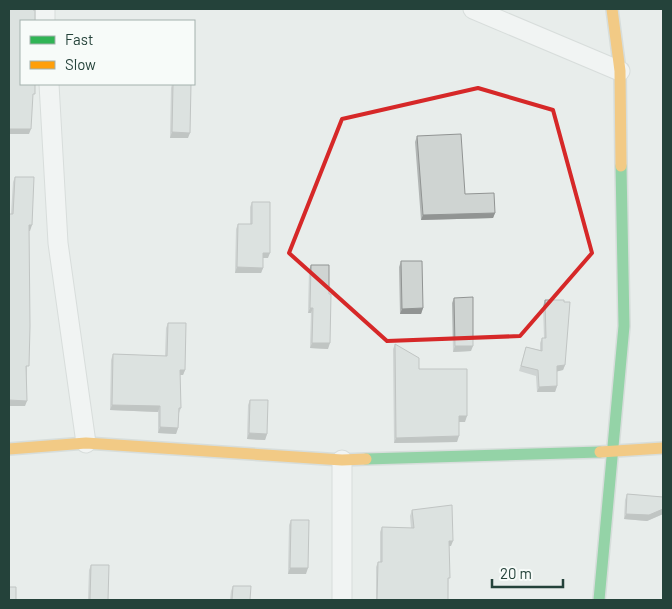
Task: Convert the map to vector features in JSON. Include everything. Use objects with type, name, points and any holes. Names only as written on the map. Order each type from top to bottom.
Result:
[{"type":"street","points":[[473,9],[620,71]]},
{"type":"street","points":[[599,600],[624,326],[620,71],[612,9]]},
{"type":"street","points":[[49,85],[58,243],[86,443]]},
{"type":"street","points":[[9,449],[86,443],[342,460],[613,452],[663,448]]},
{"type":"street","points":[[342,460],[342,600]]},
{"type":"highlighted area","points":[[478,88],[553,110],[592,253],[520,336],[387,341],[289,253],[342,119]]},
{"type":"building","points":[[9,9],[32,9],[35,10],[35,20],[20,20],[20,85],[35,85],[31,129],[9,129]]},
{"type":"building","points":[[173,85],[191,85],[190,133],[172,132]]},
{"type":"building","points":[[461,134],[465,194],[494,193],[495,213],[423,215],[417,136]]},
{"type":"building","points":[[15,177],[34,177],[32,225],[29,225],[30,326],[29,366],[26,366],[27,401],[9,400],[9,214],[13,214]]},
{"type":"building","points":[[252,202],[270,202],[270,253],[263,253],[263,268],[237,267],[238,224],[252,224]]},
{"type":"building","points":[[401,261],[422,261],[423,308],[402,309]]},
{"type":"building","points":[[311,265],[329,265],[329,294],[331,294],[330,343],[312,343],[313,308],[310,308]]},
{"type":"building","points":[[473,297],[473,346],[455,346],[454,298]]},
{"type":"building","points":[[545,300],[564,300],[564,302],[570,302],[565,365],[557,366],[557,386],[539,387],[538,370],[521,366],[526,347],[542,351],[542,338],[546,338]]},
{"type":"building","points":[[168,323],[186,323],[185,370],[180,370],[181,408],[179,408],[178,428],[160,427],[160,406],[112,405],[113,354],[167,356]]},
{"type":"building","points":[[395,344],[419,358],[419,369],[467,369],[467,416],[459,416],[459,436],[396,438]]},
{"type":"building","points":[[250,400],[268,400],[267,434],[249,433]]},
{"type":"building","points":[[627,494],[663,497],[663,509],[649,515],[626,514]]},
{"type":"building","points":[[452,505],[453,541],[449,541],[450,578],[448,578],[448,600],[377,600],[378,562],[382,562],[382,527],[414,528],[412,510]]},
{"type":"building","points":[[291,520],[309,520],[308,568],[290,568]]},
{"type":"building","points":[[91,565],[109,565],[108,600],[90,600]]},
{"type":"building","points":[[233,586],[251,586],[250,600],[232,600]]},
{"type":"building","points":[[9,587],[16,587],[16,600],[9,600]]},
{"type":"traffic: fast","points":[[599,600],[624,326],[621,166]]},
{"type":"traffic: fast","points":[[366,459],[600,452]]},
{"type":"traffic: slow","points":[[612,9],[620,71],[621,166]]},
{"type":"traffic: slow","points":[[9,449],[86,443],[342,460],[366,459]]},
{"type":"traffic: slow","points":[[600,452],[663,448]]}]
